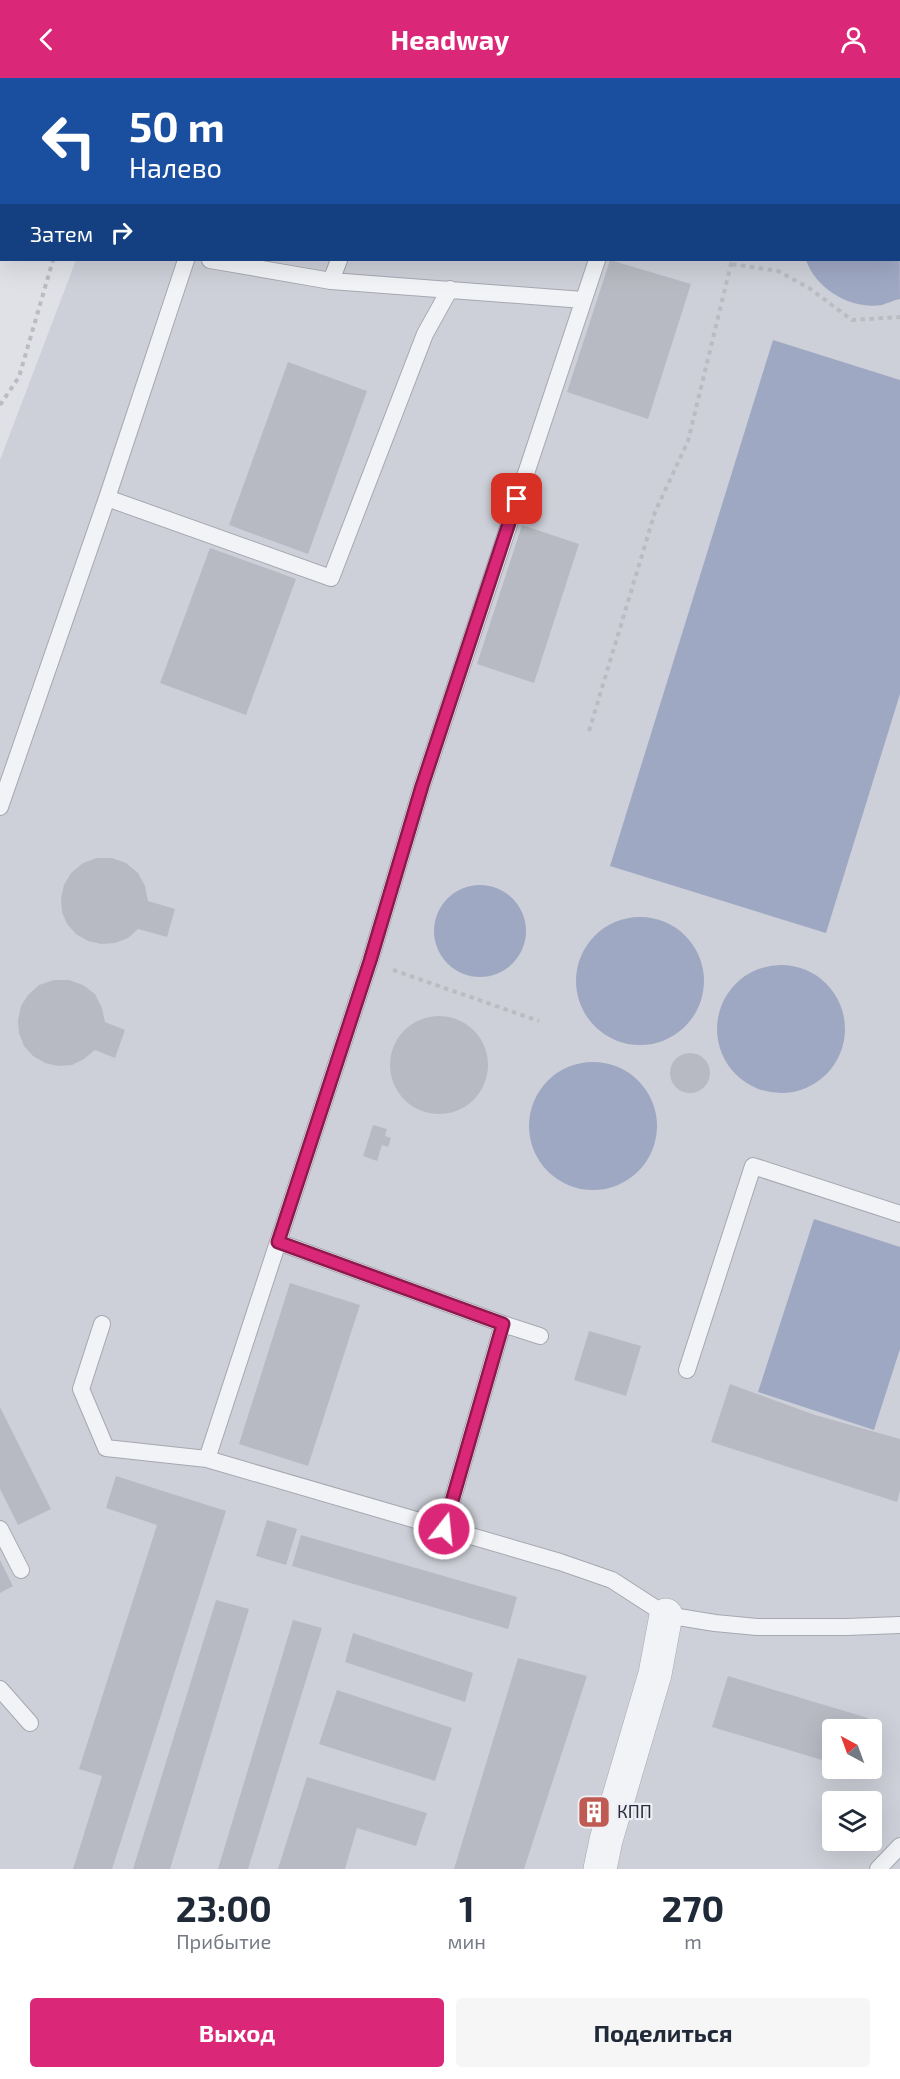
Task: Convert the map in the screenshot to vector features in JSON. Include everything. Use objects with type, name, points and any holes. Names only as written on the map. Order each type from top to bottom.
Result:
[{"type":"street","points":[[600,1869],[606,1840],[655,1674],[666,1615]]},
{"type":"lane","points":[[0,807],[107,498],[186,261]]},
{"type":"lane","points":[[216,261],[331,281],[583,300]]},
{"type":"lane","points":[[331,281],[339,261]]},
{"type":"lane","points":[[207,1459],[370,961],[422,786],[597,261]]},
{"type":"lane","points":[[107,498],[331,578],[425,334],[450,289]]},
{"type":"lane","points":[[687,1370],[753,1166],[900,1214]]},
{"type":"lane","points":[[278,1242],[503,1324],[540,1335]]},
{"type":"lane","points":[[102,1324],[81,1389],[106,1448],[207,1459],[560,1562],[612,1580],[666,1615],[715,1623],[757,1626],[900,1625]]},
{"type":"lane","points":[[444,1529],[503,1324]]},
{"type":"lane","points":[[0,1529],[21,1570]]},
{"type":"lane","points":[[0,1689],[30,1723]]},
{"type":"lane","points":[[878,1869],[900,1846]]},
{"type":"path","points":[[0,405],[19,377],[53,261]]},
{"type":"path","points":[[589,730],[655,512],[688,441],[731,264],[734,261]]},
{"type":"path","points":[[731,264],[778,271],[809,288],[852,321],[900,317]]},
{"type":"path","points":[[370,961],[539,1021]]},
{"type":"shaded area","points":[[76,261],[900,261],[900,1869],[0,1869],[0,460]]},
{"type":"water","points":[[806,261],[900,261],[900,299],[870,306],[847,301],[826,288]]},
{"type":"water","points":[[773,340],[900,380],[900,694],[826,933],[610,866]]},
{"type":"water","points":[[480,885],[498,889],[512,899],[522,913],[526,931],[522,949],[512,963],[498,973],[480,977],[462,973],[448,963],[438,949],[434,931],[438,913],[448,899],[462,889]]},
{"type":"water","points":[[640,917],[665,922],[685,936],[699,956],[704,981],[699,1006],[685,1026],[665,1040],[640,1045],[615,1040],[595,1026],[581,1006],[576,981],[581,956],[595,936],[615,922]]},
{"type":"water","points":[[781,965],[806,970],[826,984],[840,1004],[845,1029],[840,1054],[826,1074],[806,1088],[781,1093],[756,1088],[736,1074],[722,1054],[717,1029],[722,1004],[736,984],[756,970]]},
{"type":"water","points":[[593,1062],[618,1067],[638,1081],[652,1101],[657,1126],[652,1151],[638,1171],[618,1185],[593,1190],[568,1185],[548,1171],[534,1151],[529,1126],[534,1101],[548,1081],[568,1067]]},
{"type":"water","points":[[814,1219],[900,1247],[900,1349],[874,1430],[758,1392]]},
{"type":"building","points":[[610,261],[691,284],[648,419],[567,392]]},
{"type":"building","points":[[288,362],[367,391],[308,554],[229,525]]},
{"type":"building","points":[[522,525],[579,544],[534,683],[477,664]]},
{"type":"building","points":[[210,548],[296,579],[246,715],[160,683]]},
{"type":"building","points":[[97,858],[112,858],[126,863],[138,873],[145,886],[148,901],[175,909],[167,937],[138,929],[128,938],[115,943],[101,944],[88,941],[76,934],[67,924],[62,912],[61,898],[64,885],[71,873],[83,863]]},
{"type":"building","points":[[54,980],[69,980],[83,985],[95,994],[102,1008],[105,1022],[125,1030],[115,1058],[95,1050],[72,1065],[58,1066],[45,1063],[33,1056],[24,1046],[19,1033],[18,1020],[21,1006],[28,995],[39,985]]},
{"type":"building","points":[[439,1016],[458,1019],[474,1030],[485,1046],[488,1065],[485,1084],[474,1100],[458,1111],[439,1114],[420,1111],[404,1100],[393,1084],[390,1065],[393,1046],[404,1030],[420,1019]]},
{"type":"building","points":[[690,1053],[698,1054],[704,1059],[709,1065],[709,1081],[704,1087],[698,1092],[690,1093],[682,1092],[676,1087],[671,1081],[670,1073],[671,1065],[676,1059],[682,1054]]},
{"type":"building","points":[[373,1125],[387,1129],[385,1136],[391,1138],[388,1147],[382,1145],[377,1161],[363,1156]]},
{"type":"building","points":[[290,1283],[360,1305],[308,1466],[239,1444]]},
{"type":"building","points":[[589,1331],[641,1346],[626,1396],[574,1380]]},
{"type":"building","points":[[730,1384],[815,1415],[900,1439],[900,1491],[897,1502],[711,1442]]},
{"type":"building","points":[[0,1407],[51,1509],[18,1525],[0,1489]]},
{"type":"building","points":[[116,1476],[226,1511],[112,1869],[73,1869],[102,1776],[79,1769],[157,1525],[106,1508]]},
{"type":"building","points":[[267,1520],[297,1529],[286,1565],[256,1556]]},
{"type":"building","points":[[301,1535],[517,1597],[508,1629],[292,1566]]},
{"type":"building","points":[[0,1560],[13,1586],[0,1593]]},
{"type":"building","points":[[216,1600],[249,1609],[170,1869],[133,1869]]},
{"type":"building","points":[[293,1620],[322,1628],[248,1869],[218,1869]]},
{"type":"building","points":[[353,1633],[473,1673],[465,1702],[345,1662]]},
{"type":"building","points":[[518,1658],[587,1676],[524,1869],[454,1869]]},
{"type":"building","points":[[728,1676],[868,1718],[822,1719],[822,1760],[712,1727]]},
{"type":"building","points":[[337,1690],[452,1728],[435,1781],[319,1744]]},
{"type":"building","points":[[307,1777],[427,1813],[416,1846],[357,1828],[345,1869],[278,1869]]},
{"type":"building","name":"КПП","points":[[593,1800],[603,1803],[596,1825],[586,1821]]},
{"type":"place","name":"КПП","points":[[594,1812]]},
{"type":"route","points":[[444,1529],[503,1324],[278,1242],[370,961],[422,786],[517,499]]}]
